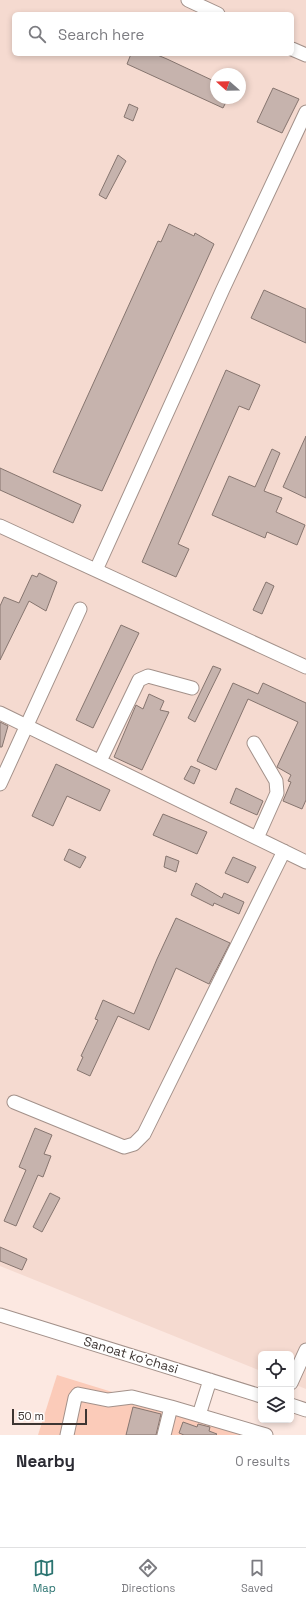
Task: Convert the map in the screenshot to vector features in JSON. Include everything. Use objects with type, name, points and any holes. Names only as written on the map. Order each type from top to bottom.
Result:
[{"type":"street","points":[[188,0],[214,12]]},
{"type":"street","points":[[294,50],[306,55]]},
{"type":"street","points":[[96,570],[223,289],[306,112]]},
{"type":"street","points":[[0,526],[306,668]]},
{"type":"street","points":[[0,784],[80,609]]},
{"type":"street","points":[[100,762],[139,680],[148,676],[192,688]]},
{"type":"street","points":[[0,713],[306,862]]},
{"type":"street","points":[[254,743],[278,787],[277,793],[257,838]]},
{"type":"street","points":[[14,1102],[124,1147],[134,1144],[144,1134],[284,851]]},
{"type":"street","name":"Sanoat ko'chasi","points":[[0,1315],[258,1395]]},
{"type":"street","points":[[294,1376],[306,1350]]},
{"type":"street","points":[[199,1415],[210,1380]]},
{"type":"street","points":[[67,1435],[75,1398],[78,1394],[108,1400],[132,1397],[199,1415],[247,1432],[266,1435]]},
{"type":"street","points":[[294,1406],[306,1410]]},
{"type":"street","points":[[164,1435],[171,1407]]},
{"type":"shaded area","points":[[0,0],[306,0],[306,1389],[294,1384],[294,1351],[258,1351],[258,1370],[0,1266]]},
{"type":"shaded area","points":[[57,1375],[252,1435],[38,1435]]},
{"type":"building","points":[[130,56],[160,56],[210,79],[210,102],[127,64]]},
{"type":"building","points":[[273,88],[299,99],[282,133],[257,122]]},
{"type":"building","points":[[129,104],[138,108],[133,121],[124,117]]},
{"type":"building","points":[[214,104],[225,104],[223,108]]},
{"type":"building","points":[[118,155],[126,161],[106,199],[99,195]]},
{"type":"building","points":[[169,224],[194,236],[195,233],[214,244],[102,491],[53,472],[158,241],[161,242]]},
{"type":"building","points":[[264,290],[306,309],[306,343],[251,318]]},
{"type":"building","points":[[226,370],[260,385],[249,410],[239,406],[178,544],[189,549],[176,577],[142,562]]},
{"type":"building","points":[[306,436],[306,498],[283,487]]},
{"type":"building","points":[[272,449],[280,453],[264,491],[282,498],[276,512],[305,525],[297,545],[267,532],[265,538],[212,515],[229,476],[255,487]]},
{"type":"building","points":[[0,468],[81,505],[73,523],[0,490]]},
{"type":"building","points":[[39,573],[57,582],[46,611],[29,601],[0,660],[0,606],[4,597],[19,603],[32,575],[37,577]]},
{"type":"building","points":[[266,582],[274,586],[262,614],[253,610]]},
{"type":"building","points":[[121,625],[139,633],[93,728],[76,720]]},
{"type":"building","points":[[213,666],[221,669],[195,722],[188,718]]},
{"type":"building","points":[[233,683],[258,694],[263,683],[306,703],[306,800],[302,809],[283,801],[291,782],[288,781],[291,775],[277,767],[298,722],[248,699],[216,770],[197,761]]},
{"type":"building","points":[[149,694],[164,701],[160,710],[169,712],[142,770],[114,757],[136,705],[143,709]]},
{"type":"building","points":[[0,722],[8,726],[2,747],[0,747]]},
{"type":"building","points":[[56,764],[110,790],[100,811],[67,796],[53,826],[32,816]]},
{"type":"building","points":[[191,766],[200,770],[194,784],[184,779]]},
{"type":"building","points":[[236,788],[263,801],[257,815],[230,803]]},
{"type":"building","points":[[163,814],[207,832],[197,854],[153,835]]},
{"type":"building","points":[[69,849],[86,857],[80,868],[64,860]]},
{"type":"building","points":[[166,856],[179,861],[176,872],[164,867]]},
{"type":"building","points":[[233,857],[256,867],[248,883],[225,873]]},
{"type":"building","points":[[196,883],[222,898],[224,893],[244,902],[239,914],[214,903],[213,906],[191,895]]},
{"type":"building","points":[[176,918],[230,943],[209,984],[176,968],[149,1030],[118,1016],[90,1076],[77,1070],[83,1057],[81,1056],[98,1020],[95,1019],[103,1000],[134,1014]]},
{"type":"building","points":[[35,1128],[52,1135],[44,1154],[51,1156],[43,1177],[38,1175],[16,1226],[4,1221],[26,1170],[19,1167]]},
{"type":"building","points":[[50,1193],[60,1198],[42,1232],[33,1227]]},
{"type":"building","points":[[0,1247],[27,1259],[22,1270],[0,1261]]},
{"type":"building","points":[[133,1407],[161,1414],[156,1435],[126,1435]]},
{"type":"building","points":[[183,1422],[197,1427],[198,1424],[210,1427],[209,1431],[217,1434],[184,1435],[179,1433]]}]
